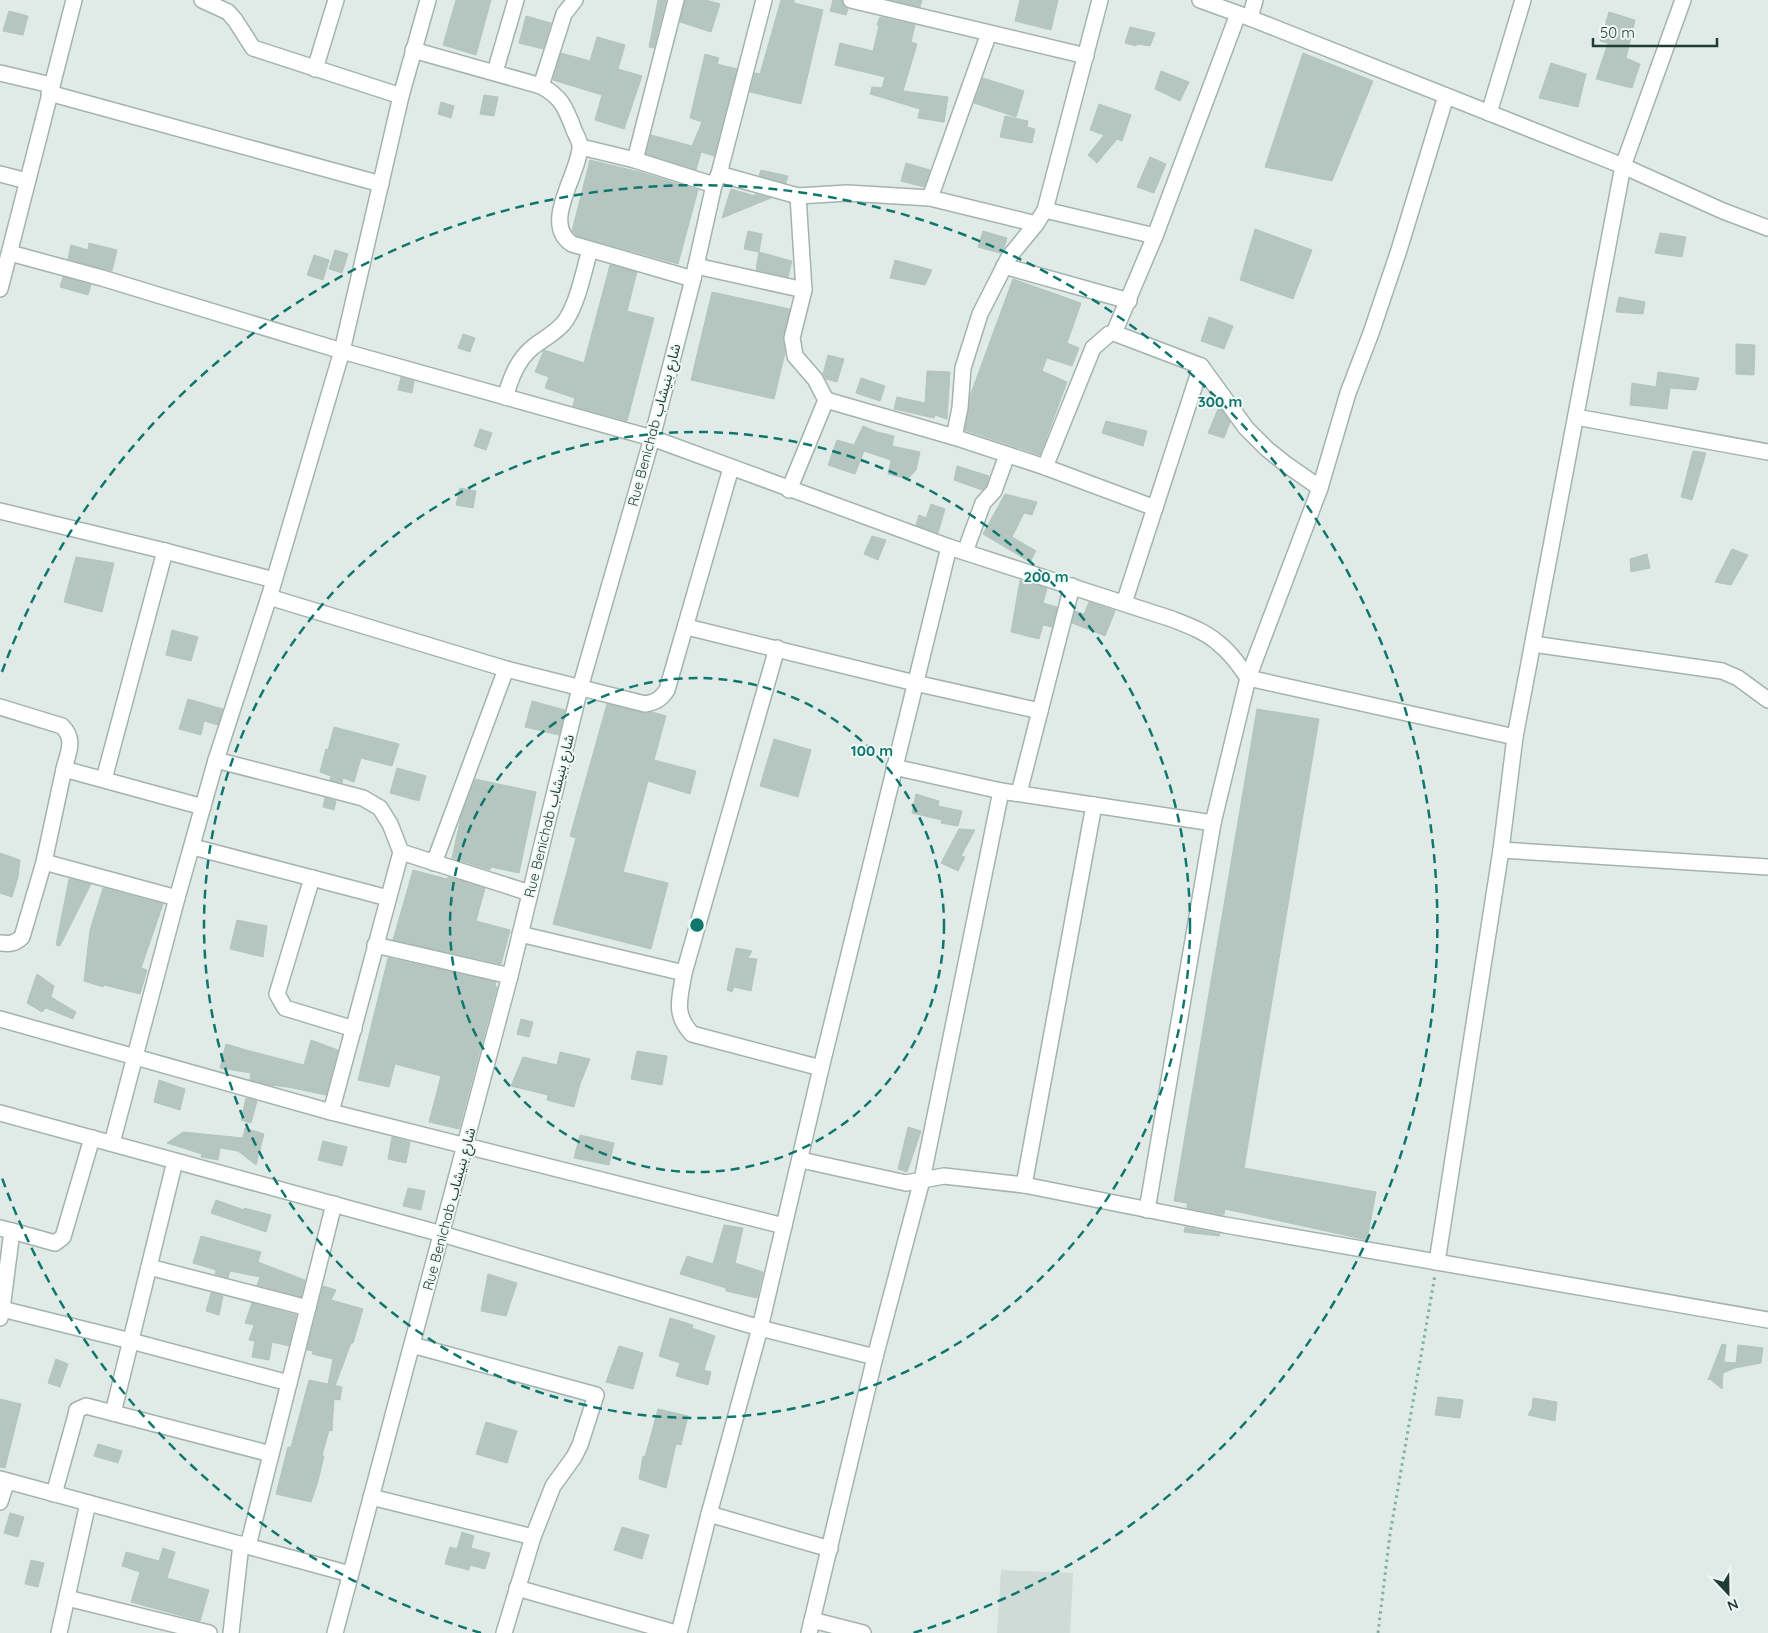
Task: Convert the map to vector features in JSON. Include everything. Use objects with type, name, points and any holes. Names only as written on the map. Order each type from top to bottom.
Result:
[{"type":"street","points":[[0,289],[74,0]]},
{"type":"street","points":[[202,0],[228,12],[253,48],[401,96]]},
{"type":"street","points":[[315,69],[336,0]]},
{"type":"street","points":[[112,1143],[216,760],[269,597],[342,351],[401,96],[428,0]]},
{"type":"street","points":[[495,72],[516,0]]},
{"type":"street","points":[[541,86],[564,14],[575,0]]},
{"type":"street","points":[[635,160],[676,0]]},
{"type":"street","name":"Rue Benichab شارع بنيشاب","points":[[337,1632],[350,1574],[510,976],[580,688],[652,438],[695,272],[716,179],[764,0]]},
{"type":"street","points":[[851,0],[1086,56]]},
{"type":"street","points":[[954,437],[960,408],[963,368],[980,314],[1008,257],[1036,224],[1045,210],[1100,0]]},
{"type":"street","points":[[1200,0],[1623,166],[1723,211],[1768,228]]},
{"type":"street","points":[[1114,333],[1129,301],[1244,16],[1255,0]]},
{"type":"street","points":[[1489,113],[1523,0]]},
{"type":"street","points":[[1437,1262],[1501,850],[1515,737],[1623,166],[1683,0]]},
{"type":"street","points":[[930,198],[989,33]]},
{"type":"street","points":[[413,50],[541,86],[556,95],[562,102],[581,147],[558,220],[562,236],[566,241],[590,250],[695,272],[804,290]]},
{"type":"street","points":[[0,73],[381,184]]},
{"type":"street","points":[[1147,1210],[1213,824],[1248,678],[1320,488],[1348,393],[1371,333],[1399,250],[1446,96]]},
{"type":"street","points":[[581,147],[798,196],[847,193],[930,198],[1036,224]]},
{"type":"street","points":[[0,174],[27,181]]},
{"type":"street","points":[[798,196],[804,290],[792,338],[795,356],[815,379],[826,400],[954,437],[1045,467],[1155,508]]},
{"type":"street","points":[[1045,210],[1155,236]]},
{"type":"street","points":[[505,398],[512,375],[523,358],[532,348],[559,328],[566,320],[576,299],[590,250]]},
{"type":"street","points":[[10,253],[139,289],[505,398],[652,438],[789,490],[949,547],[1154,612],[1200,631],[1217,642],[1230,654],[1248,678],[1515,737]]},
{"type":"street","points":[[1004,266],[1129,301]]},
{"type":"street","points":[[1045,467],[1093,348],[1109,334],[1114,333],[1201,366],[1253,435],[1287,465],[1320,488]]},
{"type":"street","points":[[1124,604],[1201,366]]},
{"type":"street","points":[[789,490],[826,400]]},
{"type":"street","points":[[1576,417],[1768,452]]},
{"type":"street","points":[[965,552],[983,503],[994,491],[1007,455]]},
{"type":"street","points":[[269,597],[506,669],[645,704],[655,702],[661,699],[668,690],[731,468]]},
{"type":"street","points":[[0,510],[274,580]]},
{"type":"street","points":[[518,1588],[678,1633],[760,1328],[801,1160],[821,1068],[949,547]]},
{"type":"street","points":[[104,779],[165,551]]},
{"type":"street","points":[[1019,793],[1072,586]]},
{"type":"street","points":[[687,628],[1040,711]]},
{"type":"street","points":[[1533,644],[1722,672],[1738,678],[1768,700]]},
{"type":"street","points":[[777,648],[684,973],[680,1013],[682,1022],[692,1034],[821,1068]]},
{"type":"street","points":[[434,863],[506,669]]},
{"type":"street","points":[[0,707],[54,722],[62,726],[72,738],[44,862],[22,937],[11,944],[0,943]]},
{"type":"street","points":[[216,760],[363,798],[380,808],[390,824],[401,852],[331,1112]]},
{"type":"street","points":[[894,767],[1001,791],[1213,824]]},
{"type":"street","points":[[64,769],[204,807]]},
{"type":"street","points":[[863,1633],[811,1626],[876,1357],[922,1180],[1001,791]]},
{"type":"street","points":[[1024,1185],[1094,805]]},
{"type":"street","points":[[193,847],[388,898]]},
{"type":"street","points":[[1501,850],[1768,867]]},
{"type":"street","points":[[401,852],[530,893]]},
{"type":"street","points":[[44,862],[177,898]]},
{"type":"street","points":[[312,878],[277,994],[278,998],[285,1008],[354,1029]]},
{"type":"street","points":[[520,934],[684,973]]},
{"type":"street","points":[[376,946],[510,976]]},
{"type":"street","points":[[0,1019],[331,1112],[784,1226]]},
{"type":"street","points":[[0,1113],[442,1234],[760,1328],[876,1357]]},
{"type":"street","points":[[92,1138],[63,1237],[55,1243],[6,1230],[1,1314],[131,1341],[289,1383]]},
{"type":"street","points":[[801,1160],[906,1183],[944,1176],[1024,1185],[1225,1225],[1768,1320]]},
{"type":"street","points":[[113,1413],[175,1161]]},
{"type":"street","points":[[231,1633],[244,1545],[271,1454],[334,1204]]},
{"type":"street","points":[[149,1267],[308,1308]]},
{"type":"street","points":[[412,1345],[596,1395],[580,1445],[574,1457],[553,1486],[533,1538],[504,1633]]},
{"type":"street","points":[[54,1494],[78,1410],[86,1406],[271,1454]]},
{"type":"street","points":[[0,1502],[3,1480],[350,1574]]},
{"type":"street","points":[[371,1496],[533,1538]]},
{"type":"street","points":[[59,1633],[88,1503]]},
{"type":"street","points":[[709,1514],[830,1549]]},
{"type":"street","points":[[67,1598],[209,1633]]},
{"type":"path","points":[[1378,1633],[1390,1534],[1437,1262]]},
{"type":"shaded area","points":[[1001,1570],[1073,1573],[1070,1633],[997,1633]]},
{"type":"building","points":[[456,0],[491,0],[476,55],[443,45]]},
{"type":"building","points":[[658,0],[666,0],[654,48],[649,47]]},
{"type":"building","points":[[685,0],[706,0],[720,4],[711,32],[680,22]]},
{"type":"building","points":[[781,0],[794,0],[794,3],[823,10],[801,104],[750,92],[755,73],[760,74]]},
{"type":"building","points":[[833,0],[842,0],[844,6],[848,9],[846,15],[830,11]]},
{"type":"building","points":[[891,0],[922,0],[920,7]]},
{"type":"building","points":[[1020,0],[1058,0],[1051,30],[1015,21]]},
{"type":"building","points":[[9,11],[28,16],[23,35],[3,31]]},
{"type":"building","points":[[1609,12],[1635,20],[1626,58],[1640,64],[1632,88],[1596,79],[1608,43],[1600,41]]},
{"type":"building","points":[[526,16],[551,23],[543,49],[519,43]]},
{"type":"building","points":[[880,17],[915,25],[911,42],[917,44],[903,91],[948,97],[944,122],[918,118],[920,109],[870,94],[872,87],[882,88],[885,77],[835,65],[840,43],[873,51]]},
{"type":"building","points":[[1130,27],[1155,33],[1150,46],[1137,44],[1136,46],[1125,43]]},
{"type":"building","points":[[597,37],[625,45],[618,69],[642,76],[624,129],[595,120],[602,95],[553,80],[561,53],[590,61]]},
{"type":"building","points":[[1303,53],[1373,81],[1332,181],[1265,167]]},
{"type":"building","points":[[705,54],[719,58],[717,64],[737,69],[714,156],[701,152],[696,170],[646,154],[651,135],[692,146],[702,122],[690,118]]},
{"type":"building","points":[[1551,63],[1586,74],[1578,107],[1539,98]]},
{"type":"building","points":[[1161,71],[1189,82],[1180,101],[1155,89]]},
{"type":"building","points":[[983,78],[1024,91],[1016,117],[974,103]]},
{"type":"building","points":[[484,95],[498,97],[494,116],[480,114]]},
{"type":"building","points":[[441,102],[454,106],[451,118],[438,114]]},
{"type":"building","points":[[1099,104],[1131,115],[1122,141],[1117,139],[1097,163],[1088,155],[1104,135],[1090,130]]},
{"type":"building","points":[[1005,116],[1028,121],[1027,127],[1035,129],[1032,143],[1000,137]]},
{"type":"building","points":[[1150,157],[1166,164],[1154,193],[1137,187]]},
{"type":"building","points":[[590,160],[640,172],[698,190],[678,264],[577,236],[572,231]]},
{"type":"building","points":[[906,163],[930,170],[924,187],[901,181]]},
{"type":"building","points":[[761,170],[788,176],[786,183],[759,176]]},
{"type":"building","points":[[731,189],[755,196],[755,194],[771,198],[722,218]]},
{"type":"building","points":[[1255,229],[1312,250],[1293,299],[1240,280]]},
{"type":"building","points":[[748,231],[762,234],[759,252],[744,249]]},
{"type":"building","points":[[983,231],[1007,238],[1004,248],[1000,253],[978,247]]},
{"type":"building","points":[[1660,233],[1686,237],[1682,257],[1655,253]]},
{"type":"building","points":[[89,243],[117,250],[112,271],[68,259],[71,245],[88,250]]},
{"type":"building","points":[[335,250],[348,254],[342,273],[329,269]]},
{"type":"building","points":[[759,252],[792,261],[788,277],[756,270]]},
{"type":"building","points":[[314,255],[329,260],[323,280],[307,275]]},
{"type":"building","points":[[895,260],[932,270],[925,285],[890,278]]},
{"type":"building","points":[[610,265],[637,272],[627,311],[654,318],[627,421],[573,406],[575,398],[545,388],[549,377],[535,372],[544,350],[584,363]]},
{"type":"building","points":[[63,277],[91,285],[88,295],[60,287]]},
{"type":"building","points":[[1013,279],[1081,303],[1067,343],[1079,348],[1072,366],[1047,358],[1042,371],[1067,382],[1040,455],[965,430],[970,396]]},
{"type":"building","points":[[712,292],[790,309],[783,336],[785,353],[774,399],[691,380]]},
{"type":"building","points":[[1619,297],[1645,302],[1643,314],[1616,312]]},
{"type":"building","points":[[1209,317],[1233,326],[1224,349],[1201,341]]},
{"type":"building","points":[[463,334],[475,338],[470,352],[458,348]]},
{"type":"building","points":[[1736,344],[1755,345],[1754,375],[1736,374]]},
{"type":"building","points":[[828,355],[844,359],[837,382],[826,379],[823,374]]},
{"type":"building","points":[[927,371],[950,372],[947,419],[935,415],[934,418],[894,409],[897,397],[925,403]]},
{"type":"building","points":[[1658,372],[1699,378],[1696,390],[1670,388],[1667,409],[1630,405],[1632,383],[1656,387]]},
{"type":"building","points":[[401,377],[414,381],[412,393],[398,390]]},
{"type":"building","points":[[861,378],[885,386],[880,401],[856,393]]},
{"type":"building","points":[[1218,409],[1222,410],[1230,422],[1224,438],[1208,433]]},
{"type":"building","points":[[1106,421],[1147,431],[1143,446],[1102,433]]},
{"type":"building","points":[[863,426],[894,436],[892,446],[920,452],[916,470],[908,479],[888,474],[891,460],[864,451],[855,474],[828,465],[837,440],[854,445]]},
{"type":"building","points":[[480,429],[492,433],[486,450],[474,446]]},
{"type":"building","points":[[1693,451],[1706,453],[1692,500],[1681,497]]},
{"type":"building","points":[[957,466],[989,476],[986,486],[982,490],[954,480]]},
{"type":"building","points":[[460,488],[476,491],[473,508],[456,505]]},
{"type":"building","points":[[1005,494],[1037,502],[1032,515],[1024,513],[1012,537],[1036,551],[1030,562],[983,534]]},
{"type":"building","points":[[931,504],[945,509],[938,533],[916,525],[919,515],[926,518]]},
{"type":"building","points":[[872,536],[886,540],[878,560],[864,554]]},
{"type":"building","points":[[1732,549],[1748,555],[1731,585],[1715,582]]},
{"type":"building","points":[[1647,554],[1650,568],[1631,572],[1630,559]]},
{"type":"building","points":[[76,557],[114,563],[102,612],[64,602]]},
{"type":"building","points":[[1020,580],[1047,588],[1043,603],[1057,607],[1052,627],[1043,625],[1039,639],[1011,632]]},
{"type":"building","points":[[1089,602],[1115,611],[1105,636],[1072,623],[1075,611],[1084,614]]},
{"type":"building","points":[[172,630],[198,637],[191,661],[166,655]]},
{"type":"building","points":[[188,699],[223,709],[218,725],[204,721],[201,735],[179,729]]},
{"type":"building","points":[[532,701],[565,710],[559,735],[525,727]]},
{"type":"building","points":[[607,704],[643,713],[652,712],[666,716],[654,760],[696,771],[690,794],[648,781],[623,872],[668,883],[651,949],[553,924],[576,838],[570,836]]},
{"type":"building","points":[[1257,709],[1319,719],[1244,1168],[1376,1192],[1367,1240],[1225,1209],[1224,1215],[1187,1208],[1187,1203],[1174,1201]]},
{"type":"building","points":[[334,727],[399,744],[392,766],[361,758],[354,782],[343,778],[342,783],[330,780],[331,776],[320,772]]},
{"type":"building","points":[[774,739],[811,750],[798,797],[760,786]]},
{"type":"building","points":[[397,768],[426,776],[419,801],[390,793]]},
{"type":"building","points":[[475,779],[536,792],[519,873],[491,867],[490,870],[452,858],[461,817]]},
{"type":"building","points":[[916,794],[939,801],[938,806],[962,811],[958,826],[941,823],[942,820],[912,813]]},
{"type":"building","points":[[325,798],[336,801],[334,810],[323,807]]},
{"type":"building","points":[[959,829],[975,830],[961,856],[965,857],[958,871],[941,863]]},
{"type":"building","points":[[0,853],[20,860],[18,877],[12,897],[0,893]]},
{"type":"building","points":[[413,870],[447,879],[448,877],[485,888],[476,921],[510,930],[501,964],[393,940]]},
{"type":"building","points":[[69,879],[91,884],[60,946],[56,945]]},
{"type":"building","points":[[103,888],[163,904],[141,968],[147,970],[140,994],[104,985],[103,987],[84,981],[90,930]]},
{"type":"building","points":[[237,920],[267,926],[263,957],[230,949]]},
{"type":"building","points":[[736,948],[752,951],[748,958],[757,959],[751,991],[734,987],[732,992],[727,990]]},
{"type":"building","points":[[388,958],[496,982],[495,986],[497,987],[459,1129],[429,1122],[441,1076],[395,1064],[389,1087],[358,1080]]},
{"type":"building","points":[[37,974],[54,986],[51,997],[76,1012],[73,1019],[46,1008],[42,1012],[27,1003]]},
{"type":"building","points":[[521,1019],[533,1022],[529,1037],[517,1034]]},
{"type":"building","points":[[311,1040],[338,1050],[326,1095],[269,1085],[250,1080],[251,1073],[220,1068],[226,1044],[304,1065]]},
{"type":"building","points":[[637,1051],[667,1056],[662,1085],[631,1079]]},
{"type":"building","points":[[560,1052],[590,1059],[580,1084],[574,1107],[547,1100],[548,1095],[511,1086],[523,1057],[557,1065]]},
{"type":"building","points":[[159,1080],[185,1089],[180,1110],[154,1102]]},
{"type":"building","points":[[246,1098],[257,1101],[251,1123],[241,1120]]},
{"type":"building","points":[[908,1127],[921,1131],[907,1172],[898,1169]]},
{"type":"building","points":[[245,1128],[264,1134],[256,1165],[238,1151],[220,1148],[218,1160],[201,1157],[202,1154],[167,1143],[183,1132],[243,1138]]},
{"type":"building","points":[[580,1135],[614,1143],[609,1165],[574,1158]]},
{"type":"building","points":[[392,1137],[410,1142],[406,1163],[388,1159]]},
{"type":"building","points":[[323,1141],[347,1147],[342,1166],[318,1160]]},
{"type":"building","points":[[408,1188],[425,1191],[421,1210],[403,1206]]},
{"type":"building","points":[[216,1200],[244,1210],[244,1208],[271,1215],[266,1232],[211,1213]]},
{"type":"building","points":[[724,1225],[743,1228],[735,1263],[763,1272],[757,1298],[726,1291],[726,1288],[680,1274],[687,1256],[713,1264]]},
{"type":"building","points":[[1185,1227],[1220,1234],[1219,1236],[1184,1232]]},
{"type":"building","points":[[201,1236],[261,1252],[258,1262],[305,1280],[301,1297],[257,1285],[260,1277],[230,1271],[228,1278],[215,1274],[216,1270],[193,1263]]},
{"type":"building","points":[[488,1274],[517,1283],[506,1316],[481,1311]]},
{"type":"building","points":[[323,1286],[336,1290],[331,1300],[363,1309],[353,1343],[351,1343],[335,1386],[328,1384],[333,1359],[312,1354],[313,1351],[307,1350]]},
{"type":"building","points":[[211,1293],[223,1296],[219,1315],[206,1311]]},
{"type":"building","points":[[252,1303],[296,1315],[289,1346],[272,1342],[269,1360],[252,1357],[255,1341],[249,1340],[254,1325],[245,1323]]},
{"type":"building","points":[[670,1318],[693,1325],[692,1328],[715,1336],[704,1370],[711,1372],[708,1385],[676,1376],[680,1363],[659,1356]]},
{"type":"building","points":[[1722,1344],[1726,1345],[1724,1362],[1736,1363],[1738,1345],[1763,1348],[1761,1363],[1735,1368],[1723,1373],[1722,1389],[1710,1379],[1708,1380]]},
{"type":"building","points":[[619,1346],[643,1353],[633,1389],[606,1382]]},
{"type":"building","points":[[56,1359],[68,1364],[60,1387],[48,1383]]},
{"type":"building","points":[[309,1380],[342,1387],[340,1400],[334,1399],[332,1431],[329,1430],[318,1481],[311,1502],[276,1494],[288,1447],[291,1447]]},
{"type":"building","points":[[1438,1397],[1463,1400],[1460,1418],[1435,1415]]},
{"type":"building","points":[[1533,1398],[1557,1402],[1555,1421],[1528,1415],[1532,1408]]},
{"type":"building","points":[[0,1399],[21,1404],[5,1468],[0,1467]]},
{"type":"building","points":[[658,1409],[688,1416],[681,1445],[676,1444],[666,1488],[639,1479],[643,1456],[645,1457]]},
{"type":"building","points":[[486,1422],[517,1431],[507,1463],[476,1454]]},
{"type":"building","points":[[98,1444],[122,1451],[118,1463],[94,1456]]},
{"type":"building","points":[[10,1513],[24,1517],[18,1537],[4,1533]]},
{"type":"building","points":[[622,1527],[649,1535],[642,1559],[614,1550]]},
{"type":"building","points":[[462,1532],[474,1536],[471,1548],[490,1553],[485,1569],[470,1565],[469,1570],[445,1564],[450,1547],[457,1549]]},
{"type":"building","points":[[163,1548],[175,1552],[167,1578],[209,1590],[200,1621],[131,1602],[140,1572],[122,1566],[126,1552],[159,1561]]},
{"type":"building","points":[[31,1560],[44,1563],[38,1587],[25,1584]]}]
